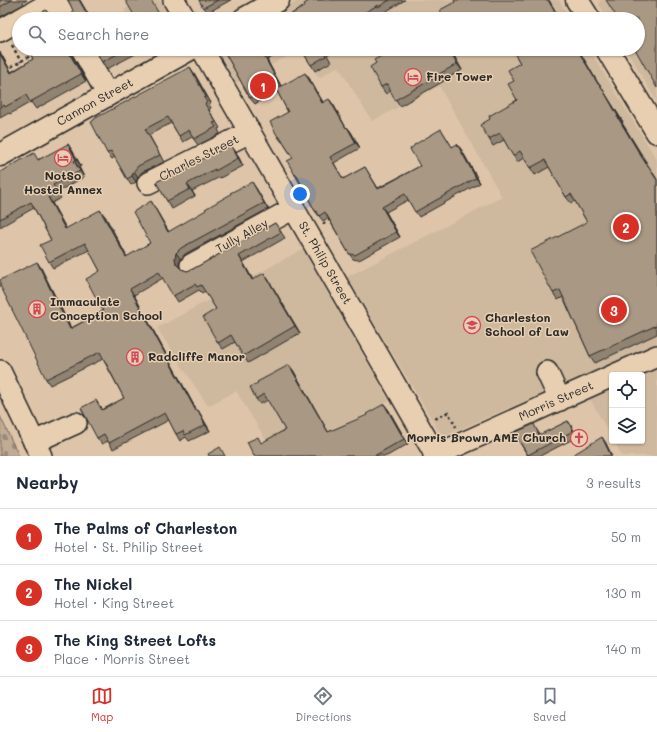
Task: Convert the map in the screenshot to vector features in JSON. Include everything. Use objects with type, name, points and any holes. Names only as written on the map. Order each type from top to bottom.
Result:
[{"type":"main road","points":[[257,12],[278,0]]},
{"type":"main road","name":"Cannon Street","points":[[0,155],[178,56]]},
{"type":"main road","points":[[611,56],[657,132]]},
{"type":"street","points":[[34,12],[55,0],[62,12]]},
{"type":"street","points":[[174,0],[181,12]]},
{"type":"street","points":[[5,37],[12,29]]},
{"type":"street","points":[[86,56],[108,95]]},
{"type":"street","name":"St. Philip Street","points":[[206,56],[435,456]]},
{"type":"street","name":"Charles Street","points":[[148,183],[250,132]]},
{"type":"street","name":"Tully Alley","points":[[191,265],[294,208]]},
{"type":"street","name":"Morris Street","points":[[622,372],[657,356]]},
{"type":"street","points":[[0,372],[37,449],[76,423]]},
{"type":"street","points":[[547,372],[560,400]]},
{"type":"street","name":"Morris Street","points":[[435,456],[609,378]]},
{"type":"path","points":[[5,37],[12,48]]},
{"type":"path","points":[[17,56],[21,62]]},
{"type":"path","points":[[11,67],[30,56]]},
{"type":"path","points":[[322,224],[336,216]]},
{"type":"path","points":[[435,419],[448,412],[456,428]]},
{"type":"shaded area","points":[[141,0],[162,0],[169,12],[125,12],[124,10]]},
{"type":"shaded area","points":[[300,0],[559,0],[567,12],[278,12]]},
{"type":"shaded area","points":[[600,0],[657,0],[657,102],[630,56],[645,56],[645,12],[604,12],[599,4]]},
{"type":"shaded area","points":[[221,56],[288,56],[236,83]]},
{"type":"shaded area","points":[[304,56],[593,56],[657,160],[657,344],[444,436],[440,433],[347,277],[502,197],[439,86],[372,121],[338,66],[319,78]]},
{"type":"shaded area","points":[[303,249],[389,401],[286,456],[276,456],[236,391],[208,406],[157,328]]},
{"type":"shaded area","points":[[657,366],[657,456],[622,456],[616,444],[645,444],[645,372],[644,372]]},
{"type":"shaded area","points":[[609,387],[609,433],[589,397]]},
{"type":"green space","points":[[0,416],[19,456],[0,456]]},
{"type":"building","points":[[0,0],[12,0],[0,7]]},
{"type":"building","points":[[68,0],[79,0],[86,12],[73,12]]},
{"type":"building","points":[[125,0],[151,0],[158,12],[132,12]]},
{"type":"building","points":[[199,0],[218,0],[203,8]]},
{"type":"building","points":[[310,0],[390,0],[366,12],[295,12],[305,6],[304,4]]},
{"type":"building","points":[[454,0],[548,0],[555,12],[441,12],[440,10],[455,2]]},
{"type":"building","points":[[606,0],[657,0],[657,88],[639,56],[645,56],[645,12],[614,12]]},
{"type":"building","points":[[0,54],[11,73],[33,59],[32,56],[71,56],[81,74],[30,102],[26,95],[5,107],[4,105],[0,108]]},
{"type":"building","points":[[99,56],[114,56],[102,62]]},
{"type":"building","points":[[227,56],[264,56],[278,82],[250,98]]},
{"type":"building","points":[[305,56],[326,56],[311,65]]},
{"type":"building","name":"Fire Tower","points":[[381,56],[453,56],[457,64],[395,100],[387,84],[381,87],[370,67],[376,63],[374,60]]},
{"type":"building","points":[[516,56],[581,56],[657,180],[657,325],[590,356],[560,290],[553,293],[530,251],[587,222],[571,194],[566,197],[545,160],[530,168],[520,151],[513,156],[500,133],[489,139],[480,125],[490,119],[489,116],[517,100],[508,84],[514,81],[508,70],[520,63]]},
{"type":"building","points":[[190,67],[206,97],[204,98],[207,102],[205,104],[216,122],[213,123],[216,127],[194,139],[189,130],[179,136],[168,117],[145,129],[160,155],[138,166],[132,176],[127,179],[111,151],[107,153],[91,122]]},
{"type":"building","points":[[305,73],[322,103],[329,99],[356,143],[330,157],[343,179],[365,167],[378,189],[420,166],[410,149],[441,129],[452,147],[457,144],[476,178],[415,212],[405,194],[382,207],[396,232],[355,255],[350,254],[325,212],[319,216],[315,211],[296,174],[295,175],[287,161],[293,158],[279,136],[278,137],[270,122],[288,112],[276,89]]},
{"type":"building","points":[[68,144],[76,160],[74,161],[80,171],[53,185],[57,192],[48,197],[65,229],[100,210],[126,257],[150,243],[133,212],[151,201],[168,232],[206,210],[205,209],[231,194],[230,193],[252,182],[264,203],[181,248],[176,253],[176,264],[181,269],[187,271],[193,269],[275,223],[281,232],[239,256],[252,280],[264,273],[295,326],[243,356],[231,335],[218,343],[203,317],[216,309],[201,285],[197,287],[195,284],[173,296],[159,272],[130,289],[205,425],[185,435],[183,431],[176,434],[165,413],[109,443],[104,434],[97,438],[81,408],[96,400],[102,410],[124,398],[100,352],[46,379],[0,285],[0,280],[37,262],[70,329],[103,311],[86,279],[100,271],[85,243],[49,262],[40,245],[51,240],[31,202],[0,219],[0,172],[34,153],[38,160]]},
{"type":"building","points":[[231,145],[238,158],[187,184],[190,189],[167,201],[156,182]]},
{"type":"building","points":[[289,365],[328,432],[367,415],[366,414],[384,404],[404,439],[374,456],[254,456],[247,442],[258,437],[261,443],[285,430],[264,394],[256,399],[250,387]]},
{"type":"building","points":[[568,421],[573,431],[528,455],[514,433],[534,424],[539,435]]},
{"type":"building","points":[[602,437],[611,456],[571,456]]},
{"type":"building","points":[[220,447],[225,456],[209,456],[208,454]]},
{"type":"place","name":"Fire Tower","points":[[413,77]]},
{"type":"place","name":"The Palms of Charleston","points":[[263,86]]},
{"type":"place","name":"NotSo Hostel Annex","points":[[63,158]]},
{"type":"place","name":"The Nickel","points":[[626,227]]},
{"type":"place","name":"Immaculate Conception School","points":[[37,309]]},
{"type":"place","name":"The King Street Lofts","points":[[614,310]]},
{"type":"place","name":"Charleston School of Law","points":[[472,325]]},
{"type":"place","name":"Radcliffe Manor","points":[[135,357]]},
{"type":"place","name":"Morris Brown AME Church","points":[[579,438]]}]
